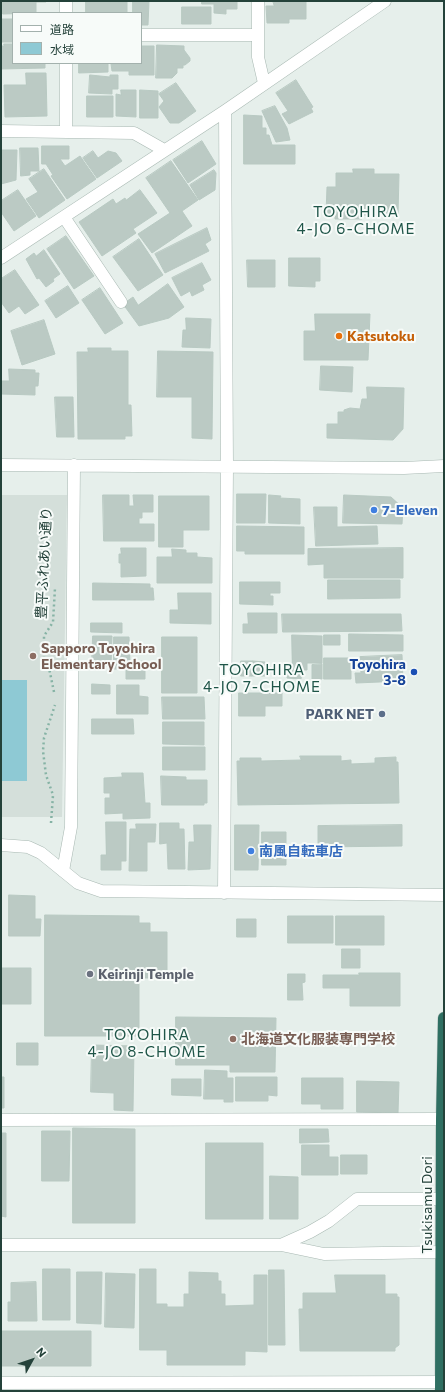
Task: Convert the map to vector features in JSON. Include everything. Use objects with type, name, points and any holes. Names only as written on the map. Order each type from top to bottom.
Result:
[{"type":"highway","name":"Tsukisamu Dori","points":[[442,1385],[442,1119],[444,1018]]},
{"type":"street","points":[[66,1],[66,12]]},
{"type":"street","points":[[258,1],[258,57],[264,83]]},
{"type":"street","points":[[1,258],[225,111],[385,1]]},
{"type":"street","points":[[142,35],[258,35]]},
{"type":"street","points":[[66,64],[66,132]]},
{"type":"street","points":[[224,893],[227,467],[225,111]]},
{"type":"street","points":[[1,131],[134,133],[164,150]]},
{"type":"street","points":[[64,216],[120,302]]},
{"type":"street","points":[[1,465],[404,468],[444,466]]},
{"type":"street","points":[[63,871],[71,827],[74,465]]},
{"type":"street","points":[[1,845],[28,847],[41,853],[78,883],[101,891],[444,895]]},
{"type":"street","points":[[1,1120],[442,1119]]},
{"type":"street","points":[[281,1245],[310,1232],[329,1221],[357,1199],[442,1199]]},
{"type":"street","points":[[1,1245],[281,1245],[324,1254],[442,1252]]},
{"type":"street","points":[[1,1383],[128,1387],[442,1385]]},
{"type":"path","name":"豊平ふれあい通り","points":[[55,587],[53,622],[44,636],[44,660],[49,668],[55,695]]},
{"type":"path","points":[[52,823],[52,795],[46,775],[43,751],[44,738],[53,712],[55,700]]},
{"type":"shaded area","name":"Sapporo Toyohira Elementary School","points":[[1,495],[67,495],[62,817],[1,817]]},
{"type":"water","points":[[1,680],[27,680],[27,781],[1,781]]},
{"type":"building","points":[[3,1],[46,1],[36,2],[36,12],[12,12],[12,14],[3,14]]},
{"type":"building","points":[[86,1],[127,2],[127,12],[86,12]]},
{"type":"building","points":[[133,1],[149,1],[148,25],[142,25],[142,12],[133,12]]},
{"type":"building","points":[[202,1],[237,1],[237,9],[226,9],[226,14],[214,13],[214,4],[202,4]]},
{"type":"building","points":[[273,1],[306,1],[306,19],[289,19],[289,23],[267,23],[266,6],[274,6]]},
{"type":"building","points":[[182,7],[211,7],[211,24],[182,24]]},
{"type":"building","points":[[2,19],[12,19],[12,42],[2,42]]},
{"type":"building","points":[[4,44],[12,44],[12,64],[45,64],[45,68],[1,69],[1,46],[4,46]]},
{"type":"building","points":[[157,45],[184,46],[184,50],[190,58],[190,61],[183,65],[183,68],[177,68],[177,73],[172,78],[156,78]]},
{"type":"building","points":[[142,46],[154,46],[154,75],[129,75],[129,71],[112,71],[111,64],[142,64]]},
{"type":"building","points":[[79,64],[108,64],[108,72],[79,73]]},
{"type":"building","points":[[26,73],[46,73],[47,116],[5,117],[4,85],[26,85]]},
{"type":"building","points":[[90,75],[110,77],[110,75],[118,75],[118,89],[112,89],[112,94],[89,93]]},
{"type":"building","points":[[296,80],[313,107],[311,108],[313,112],[289,124],[282,114],[288,111],[276,93]]},
{"type":"building","points":[[176,83],[196,111],[179,123],[170,123],[159,107],[164,101],[159,94]]},
{"type":"building","points":[[121,90],[136,90],[136,117],[116,116],[116,94],[121,95]]},
{"type":"building","points":[[140,90],[158,91],[158,118],[140,118]]},
{"type":"building","points":[[87,96],[113,96],[113,117],[87,117]]},
{"type":"building","points":[[275,106],[287,128],[290,140],[276,142],[262,111]]},
{"type":"building","points":[[244,115],[262,116],[262,128],[266,128],[266,135],[269,135],[272,145],[295,145],[295,164],[244,164]]},
{"type":"building","points":[[202,141],[216,164],[188,183],[173,160]]},
{"type":"building","points":[[42,146],[69,146],[69,159],[60,159],[65,166],[80,156],[96,179],[67,199],[51,176],[53,175],[46,164],[42,164]]},
{"type":"building","points":[[20,148],[38,148],[39,171],[30,171],[30,175],[21,176]]},
{"type":"building","points":[[1,150],[17,150],[16,180],[1,184]]},
{"type":"building","points":[[93,151],[98,158],[108,151],[116,153],[122,161],[97,178],[83,158]]},
{"type":"building","points":[[171,161],[198,200],[182,211],[192,226],[152,253],[138,234],[170,213],[146,178]]},
{"type":"building","points":[[44,169],[65,200],[39,218],[26,199],[38,192],[29,179]]},
{"type":"building","points":[[353,169],[374,169],[374,174],[399,174],[398,215],[362,215],[362,219],[335,219],[335,214],[326,214],[327,187],[336,187],[336,173],[353,173]]},
{"type":"building","points":[[214,170],[216,173],[215,190],[199,200],[190,185]]},
{"type":"building","points":[[18,190],[36,216],[14,231],[1,212],[1,201]]},
{"type":"building","points":[[140,190],[157,213],[133,229],[136,233],[102,256],[79,222],[113,199],[116,204],[125,198],[126,200]]},
{"type":"building","points":[[207,228],[211,240],[205,244],[209,251],[165,273],[155,254]]},
{"type":"building","points":[[66,236],[94,276],[74,289],[47,249]]},
{"type":"building","points":[[139,239],[163,275],[138,291],[113,257]]},
{"type":"building","points":[[44,250],[60,274],[46,287],[39,278],[37,279],[26,259],[34,253],[36,256]]},
{"type":"building","points":[[289,258],[320,258],[320,281],[315,281],[315,287],[289,286]]},
{"type":"building","points":[[247,260],[275,260],[275,287],[248,287]]},
{"type":"building","points":[[202,263],[211,280],[202,285],[204,290],[192,296],[190,291],[181,296],[172,278]]},
{"type":"building","points":[[15,270],[39,305],[25,314],[19,306],[9,313],[1,302],[1,279]]},
{"type":"building","points":[[168,284],[184,307],[169,318],[139,326],[123,304],[133,297],[138,305]]},
{"type":"building","points":[[68,286],[79,303],[56,318],[45,301]]},
{"type":"building","points":[[100,288],[123,323],[105,334],[82,300]]},
{"type":"building","points":[[315,314],[370,314],[368,360],[304,360],[304,331],[315,331]]},
{"type":"building","points":[[186,318],[211,319],[210,348],[182,347],[183,330],[186,330]]},
{"type":"building","points":[[44,320],[55,354],[22,365],[11,331]]},
{"type":"building","points":[[88,348],[111,348],[111,351],[128,351],[128,405],[131,405],[132,436],[125,436],[125,439],[78,439],[77,352],[88,352]]},
{"type":"building","points":[[158,351],[213,352],[212,439],[192,438],[192,397],[157,397]]},
{"type":"building","points":[[321,366],[353,367],[352,392],[320,390]]},
{"type":"building","points":[[9,369],[35,370],[35,373],[39,373],[38,386],[35,386],[35,395],[1,394],[1,381],[9,381]]},
{"type":"building","points":[[367,387],[404,388],[403,429],[393,440],[327,438],[327,424],[338,424],[338,412],[344,412],[344,410],[350,408],[360,409],[362,399],[367,399]]},
{"type":"building","points":[[55,397],[73,397],[74,437],[57,437]]},
{"type":"building","points":[[237,494],[266,494],[265,523],[237,523]]},
{"type":"building","points":[[103,495],[129,495],[129,506],[134,506],[133,495],[153,495],[153,512],[142,512],[142,518],[139,518],[139,524],[154,524],[154,541],[104,541]]},
{"type":"building","points":[[269,495],[281,496],[280,498],[300,499],[300,524],[269,523]]},
{"type":"building","points":[[344,495],[391,497],[403,508],[402,524],[343,523]]},
{"type":"building","points":[[159,496],[209,496],[209,530],[183,530],[183,547],[159,547]]},
{"type":"building","points":[[314,507],[337,507],[337,527],[377,526],[378,544],[316,546]]},
{"type":"building","points":[[237,526],[304,527],[304,554],[245,554],[245,551],[237,551]]},
{"type":"building","points":[[121,548],[146,548],[146,576],[121,577],[121,563],[119,563],[119,554],[121,554]]},
{"type":"building","points":[[403,548],[403,578],[324,578],[324,564],[308,565],[308,549]]},
{"type":"building","points":[[172,549],[186,550],[186,553],[197,553],[197,557],[212,558],[212,583],[157,583],[157,557],[172,557]]},
{"type":"building","points":[[328,580],[400,580],[400,598],[328,599]]},
{"type":"building","points":[[240,582],[280,582],[280,593],[270,593],[270,596],[273,596],[273,605],[240,604]]},
{"type":"building","points":[[93,583],[150,584],[150,588],[153,588],[154,600],[93,600]]},
{"type":"building","points":[[178,593],[211,593],[211,624],[170,623],[170,610],[178,610]]},
{"type":"building","points":[[248,613],[277,613],[277,633],[243,633],[243,624],[248,624]]},
{"type":"building","points":[[282,614],[401,614],[402,631],[283,632]]},
{"type":"building","points":[[91,623],[122,623],[122,633],[91,632]]},
{"type":"building","points":[[349,634],[403,635],[403,651],[349,651]]},
{"type":"building","points":[[292,635],[322,636],[322,663],[307,663],[307,670],[302,670],[301,679],[287,678],[287,667],[292,666]]},
{"type":"building","points":[[324,635],[340,635],[340,645],[324,645]]},
{"type":"building","points":[[93,636],[112,636],[111,666],[92,666]]},
{"type":"building","points":[[114,637],[129,637],[130,662],[145,661],[145,679],[126,679],[126,669],[114,669]]},
{"type":"building","points":[[162,637],[197,637],[197,693],[162,693]]},
{"type":"building","points":[[402,655],[403,681],[356,683],[355,673],[361,673],[360,657]]},
{"type":"building","points":[[324,658],[351,658],[351,679],[324,679]]},
{"type":"building","points":[[241,661],[253,661],[252,676],[241,676]]},
{"type":"building","points":[[253,661],[265,662],[265,676],[252,676]]},
{"type":"building","points":[[322,664],[322,679],[312,679],[312,665]]},
{"type":"building","points":[[92,684],[110,685],[110,694],[92,694]]},
{"type":"building","points":[[117,685],[139,685],[139,696],[148,697],[148,714],[117,714]]},
{"type":"building","points":[[239,693],[282,693],[282,706],[265,706],[265,716],[239,716]]},
{"type":"building","points":[[162,697],[204,697],[205,719],[163,719]]},
{"type":"building","points":[[92,719],[133,719],[134,734],[92,734]]},
{"type":"building","points":[[163,722],[204,722],[204,745],[163,744]]},
{"type":"building","points":[[163,747],[205,747],[205,770],[163,770]]},
{"type":"building","points":[[300,756],[341,756],[341,761],[351,760],[351,764],[375,763],[375,758],[396,757],[396,762],[398,762],[399,803],[238,805],[237,761],[240,761],[240,758],[261,758],[261,761],[301,760]]},
{"type":"building","points":[[122,773],[143,773],[145,803],[150,803],[150,818],[123,819],[123,813],[105,814],[105,798],[110,798],[110,793],[104,793],[104,778],[122,777]]},
{"type":"building","points":[[161,776],[186,777],[186,780],[207,780],[207,803],[204,803],[204,805],[162,805]]},
{"type":"building","points":[[106,822],[126,822],[126,861],[121,861],[121,870],[101,870],[101,855],[106,855]]},
{"type":"building","points":[[160,823],[179,823],[179,829],[184,829],[185,869],[168,869],[167,843],[160,844]]},
{"type":"building","points":[[136,824],[156,824],[155,842],[147,842],[147,871],[129,871],[130,829],[136,829]]},
{"type":"building","points":[[194,825],[211,825],[210,869],[188,870],[189,842],[194,842]]},
{"type":"building","points":[[235,825],[259,825],[258,870],[235,870]]},
{"type":"building","points":[[402,825],[402,846],[318,847],[318,826]]},
{"type":"building","points":[[262,832],[286,832],[286,865],[262,865]]},
{"type":"building","points":[[9,895],[35,896],[35,919],[41,919],[40,936],[9,936]]},
{"type":"building","points":[[45,915],[139,916],[139,923],[150,923],[150,932],[167,932],[167,971],[149,970],[150,978],[139,978],[139,1036],[45,1036]]},
{"type":"building","points":[[288,916],[333,916],[333,943],[288,943]]},
{"type":"building","points":[[336,916],[384,916],[384,945],[336,945]]},
{"type":"building","points":[[237,919],[256,919],[256,937],[237,937]]},
{"type":"building","points":[[342,949],[360,949],[360,968],[342,968]]},
{"type":"building","points":[[2,968],[31,968],[31,1004],[2,1004]]},
{"type":"building","points":[[359,973],[400,973],[400,1006],[350,1006],[350,988],[323,988],[323,975],[359,975]]},
{"type":"building","points":[[288,974],[305,974],[305,982],[302,983],[303,1000],[288,1000]]},
{"type":"building","points":[[176,1017],[276,1018],[275,1072],[230,1072],[230,1065],[176,1065]]},
{"type":"building","points":[[17,1043],[38,1043],[38,1065],[17,1065]]},
{"type":"building","points":[[92,1045],[134,1046],[133,1111],[114,1110],[114,1093],[91,1092]]},
{"type":"building","points":[[205,1070],[227,1071],[227,1078],[233,1078],[233,1102],[224,1102],[224,1099],[204,1099]]},
{"type":"building","points":[[1,1077],[4,1077],[4,1108],[1,1108]]},
{"type":"building","points":[[236,1077],[277,1077],[277,1096],[268,1095],[268,1101],[236,1101]]},
{"type":"building","points":[[302,1078],[343,1078],[343,1109],[321,1109],[321,1104],[302,1104]]},
{"type":"building","points":[[172,1079],[201,1079],[201,1096],[172,1095]]},
{"type":"building","points":[[357,1081],[399,1082],[398,1113],[357,1112]]},
{"type":"building","points":[[73,1128],[135,1129],[135,1223],[73,1223]]},
{"type":"building","points":[[300,1129],[328,1129],[329,1142],[300,1143]]},
{"type":"building","points":[[42,1131],[70,1131],[69,1181],[42,1181]]},
{"type":"building","points":[[1,1133],[6,1133],[6,1217],[1,1216]]},
{"type":"building","points":[[206,1143],[263,1143],[263,1219],[206,1219]]},
{"type":"building","points":[[302,1145],[329,1145],[329,1157],[338,1157],[338,1175],[302,1175]]},
{"type":"building","points":[[341,1155],[367,1155],[367,1174],[341,1174]]},
{"type":"building","points":[[270,1176],[298,1177],[298,1219],[270,1219]]},
{"type":"building","points":[[43,1269],[70,1269],[70,1320],[43,1320]]},
{"type":"building","points":[[140,1269],[156,1269],[156,1304],[167,1304],[167,1307],[184,1307],[184,1294],[189,1294],[189,1272],[218,1273],[218,1281],[221,1281],[221,1294],[225,1294],[225,1306],[254,1305],[254,1275],[267,1275],[267,1352],[245,1351],[245,1365],[167,1365],[167,1350],[140,1350]]},
{"type":"building","points":[[269,1270],[284,1270],[285,1345],[269,1345]]},
{"type":"building","points":[[77,1272],[102,1272],[101,1324],[77,1323]]},
{"type":"building","points":[[106,1273],[135,1274],[134,1328],[105,1327]]},
{"type":"building","points":[[335,1275],[385,1275],[385,1294],[397,1294],[397,1297],[399,1297],[399,1345],[395,1348],[395,1351],[300,1351],[299,1309],[303,1309],[303,1293],[336,1293]]},
{"type":"building","points":[[36,1282],[37,1321],[8,1321],[8,1302],[11,1302],[11,1283]]},
{"type":"building","points":[[1,1331],[91,1331],[91,1366],[1,1366]]},
{"type":"place","name":"Katsutoku","points":[[339,336]]},
{"type":"place","name":"7-Eleven","points":[[374,510]]},
{"type":"place","name":"Sapporo Toyohira Elementary School","points":[[33,656]]},
{"type":"place","name":"Toyohira 3-8","points":[[414,672]]},
{"type":"place","name":"PARK NET","points":[[382,714]]},
{"type":"place","name":"南風自転車店","points":[[251,851]]},
{"type":"place","name":"Keirinji Temple","points":[[90,974]]},
{"type":"place","name":"北海道文化服装専門学校","points":[[233,1039]]},
{"type":"district","name":"TOYOHIRA 4-JO 6-CHOME","points":[[356,220]]},
{"type":"district","name":"TOYOHIRA 4-JO 7-CHOME","points":[[262,678]]},
{"type":"district","name":"TOYOHIRA 4-JO 8-CHOME","points":[[147,1044]]}]
